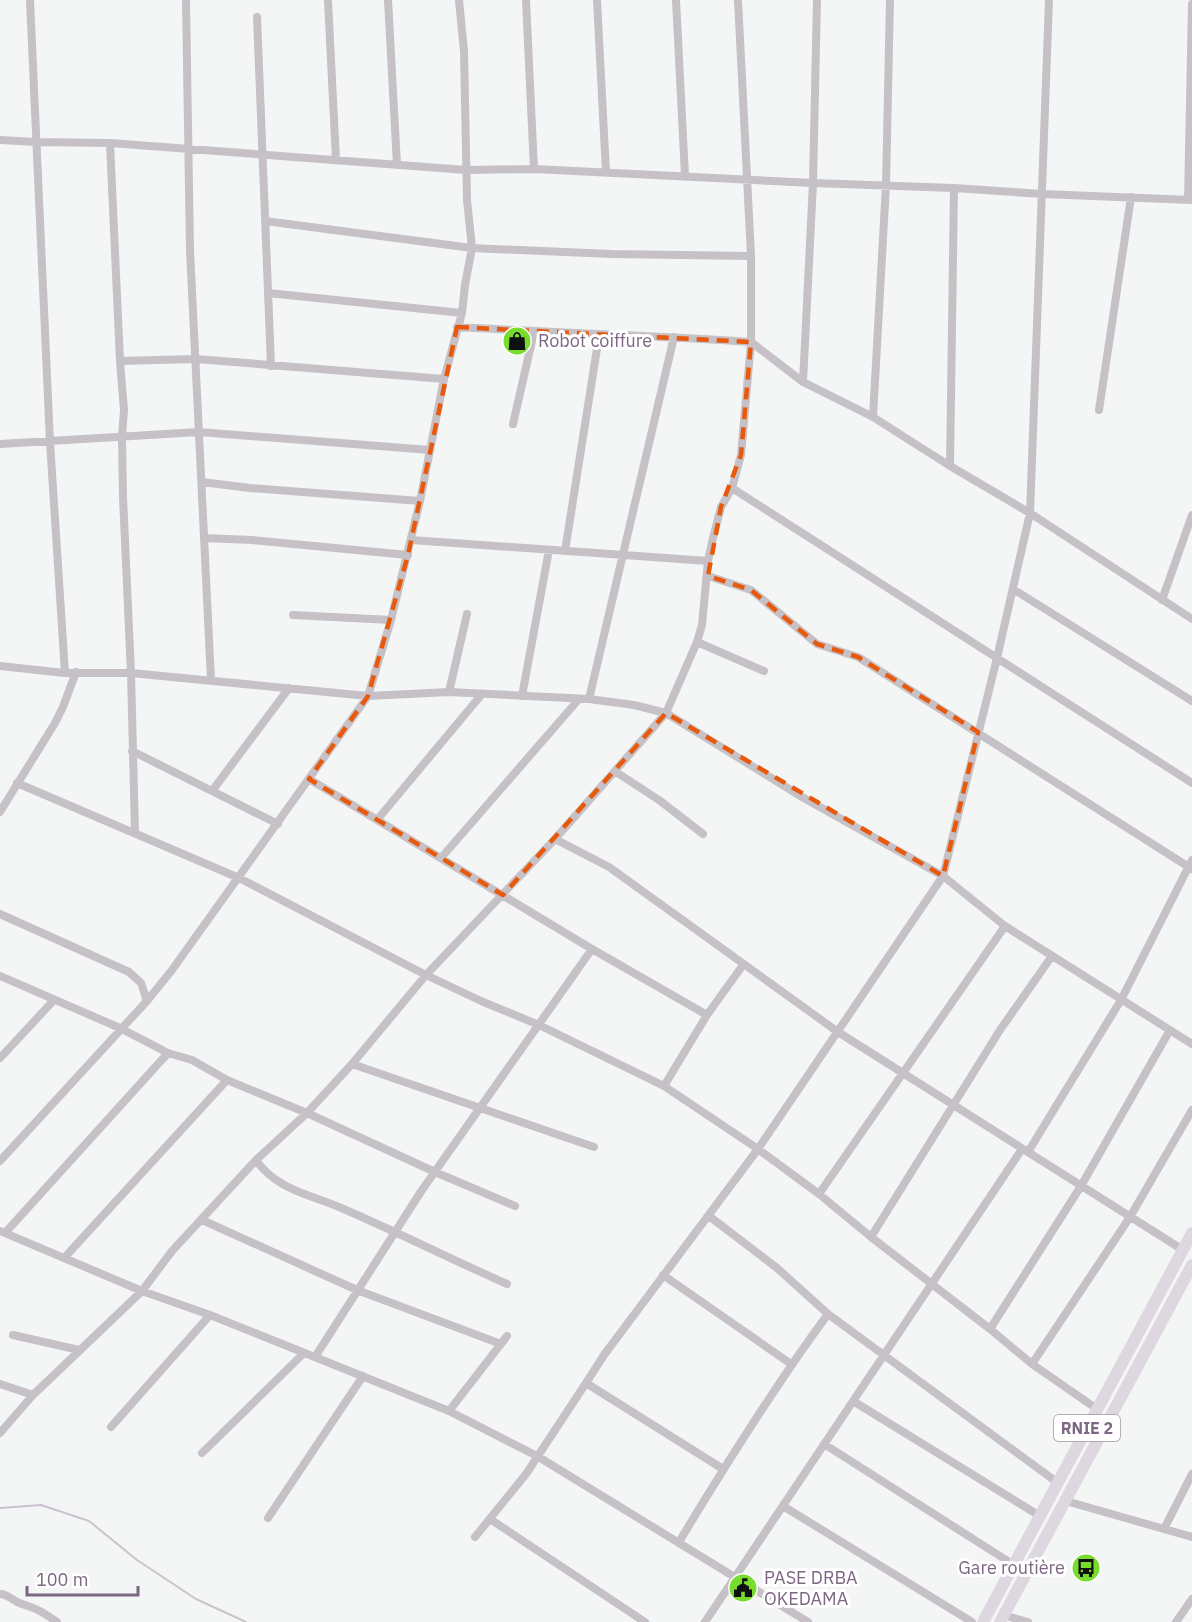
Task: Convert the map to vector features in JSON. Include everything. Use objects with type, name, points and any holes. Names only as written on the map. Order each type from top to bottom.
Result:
[{"type":"main road","name":"RNIE 2","points":[[983,1622],[1192,1233]]},
{"type":"main road","name":"RNIE 2","points":[[1001,1618],[1192,1265]]},
{"type":"street","points":[[30,0],[51,442],[65,673]]},
{"type":"street","points":[[186,0],[190,250],[211,680]]},
{"type":"street","points":[[328,0],[336,160]]},
{"type":"street","points":[[388,0],[397,165]]},
{"type":"street","points":[[0,1161],[147,1001],[172,970],[368,696],[392,620],[408,555],[444,379],[462,313],[472,248],[467,200],[464,51],[459,0]]},
{"type":"street","points":[[526,0],[534,169]]},
{"type":"street","points":[[597,0],[606,172]]},
{"type":"street","points":[[676,0],[685,176]]},
{"type":"street","points":[[0,1433],[33,1395],[142,1291],[172,1251],[256,1160],[307,1113],[352,1064],[426,975],[555,839],[666,713],[698,642],[702,625],[708,561],[721,507],[732,488],[741,455],[751,342],[751,256],[738,0]]},
{"type":"street","points":[[803,382],[813,183],[817,0]]},
{"type":"street","points":[[873,417],[886,185],[890,0]]},
{"type":"street","points":[[475,1537],[526,1474],[604,1355],[758,1149],[943,876],[1030,513],[1049,0]]},
{"type":"street","points":[[0,140],[110,143],[466,170],[534,169],[1190,200],[1192,4]]},
{"type":"street","points":[[257,17],[271,366]]},
{"type":"street","points":[[110,143],[124,410],[122,436],[135,833]]},
{"type":"street","points":[[950,466],[954,188]]},
{"type":"street","points":[[1099,410],[1131,197]]},
{"type":"street","points":[[265,221],[472,248],[611,254],[751,256]]},
{"type":"street","points":[[268,293],[462,313]]},
{"type":"street","points":[[457,327],[751,342],[803,382],[873,417],[1030,513],[1192,619]]},
{"type":"street","points":[[513,424],[534,332]]},
{"type":"street","points":[[565,551],[599,336]]},
{"type":"street","points":[[589,699],[674,337]]},
{"type":"street","points":[[120,361],[196,359],[444,379]]},
{"type":"street","points":[[0,444],[199,432],[430,450]]},
{"type":"street","points":[[202,482],[249,488],[420,501]]},
{"type":"street","points":[[732,488],[1192,783]]},
{"type":"street","points":[[1162,600],[1192,515]]},
{"type":"street","points":[[204,538],[252,540],[408,555]]},
{"type":"street","points":[[411,540],[708,561]]},
{"type":"street","points":[[522,696],[549,550]]},
{"type":"street","points":[[705,1622],[1025,1150],[1120,1000],[1191,865],[1052,781],[858,657],[817,644],[751,590],[708,576]]},
{"type":"street","points":[[1013,589],[1192,701]]},
{"type":"street","points":[[449,692],[467,614]]},
{"type":"street","points":[[293,615],[392,620]]},
{"type":"street","points":[[698,642],[764,671]]},
{"type":"street","points":[[0,666],[65,673],[131,673],[368,696],[449,692],[589,699],[633,705],[666,713],[802,797],[943,876],[1005,926],[1192,1044]]},
{"type":"street","points":[[0,812],[63,707],[76,672]]},
{"type":"street","points":[[212,791],[290,688]]},
{"type":"street","points":[[377,820],[482,694]]},
{"type":"street","points":[[441,858],[579,699]]},
{"type":"street","points":[[132,751],[278,824]]},
{"type":"street","points":[[616,772],[703,834]]},
{"type":"street","points":[[309,779],[592,949],[707,1015]]},
{"type":"street","points":[[17,783],[239,878],[426,975],[538,1025],[664,1086],[758,1149],[819,1194],[871,1238],[1032,1364],[1097,1409]]},
{"type":"street","points":[[555,839],[609,867],[838,1032],[1183,1250]]},
{"type":"street","points":[[0,914],[129,972],[141,982],[147,1001]]},
{"type":"street","points":[[819,1194],[1005,926]]},
{"type":"street","points":[[315,1357],[435,1172],[592,949]]},
{"type":"street","points":[[871,1238],[1000,1030],[1052,956]]},
{"type":"street","points":[[664,1086],[707,1015],[744,965]]},
{"type":"street","points":[[0,976],[120,1028],[168,1053],[192,1060],[227,1080],[307,1113],[515,1206]]},
{"type":"street","points":[[0,1058],[54,1000]]},
{"type":"street","points":[[990,1329],[1081,1186],[1170,1030]]},
{"type":"street","points":[[168,1053],[2,1232],[142,1291],[210,1315],[449,1411],[537,1456],[735,1577],[796,1619],[808,1622]]},
{"type":"street","points":[[352,1064],[594,1147]]},
{"type":"street","points":[[65,1257],[227,1080]]},
{"type":"street","points":[[1032,1364],[1130,1217],[1192,1110]]},
{"type":"street","points":[[256,1160],[270,1177],[284,1185],[338,1206],[507,1284]]},
{"type":"street","points":[[709,1216],[777,1268],[828,1314],[1058,1483]]},
{"type":"street","points":[[202,1220],[357,1290],[501,1344]]},
{"type":"street","points":[[663,1275],[791,1364]]},
{"type":"street","points":[[679,1542],[791,1364],[828,1314]]},
{"type":"street","points":[[111,1427],[210,1315]]},
{"type":"street","points":[[12,1335],[80,1350]]},
{"type":"street","points":[[449,1411],[507,1336]]},
{"type":"street","points":[[202,1453],[304,1353]]},
{"type":"street","points":[[268,1518],[363,1376]]},
{"type":"street","points":[[586,1383],[723,1469]]},
{"type":"street","points":[[0,1384],[33,1395]]},
{"type":"street","points":[[853,1401],[1040,1516]]},
{"type":"street","points":[[824,1444],[1014,1565]]},
{"type":"street","points":[[1164,1529],[1192,1474]]},
{"type":"street","points":[[1066,1501],[1192,1537]]},
{"type":"street","points":[[783,1506],[972,1622]]},
{"type":"street","points":[[490,1519],[645,1622]]},
{"type":"street","points":[[0,1594],[8,1595],[20,1604],[41,1610],[57,1622]]},
{"type":"street","points":[[1176,1622],[1192,1599]]},
{"type":"street","points":[[1001,1618],[1028,1622]]},
{"type":"highlighted area","points":[[457,327],[751,342],[741,455],[721,507],[708,576],[751,590],[817,644],[858,657],[978,732],[943,876],[666,713],[503,895],[309,779],[368,696],[408,555]]},
{"type":"waterway","points":[[0,1508],[41,1505],[89,1521],[137,1560],[196,1599],[246,1622]]},
{"type":"place","name":"Robot coiffure","points":[[517,341]]},
{"type":"place","name":"Gare routière","points":[[1086,1568]]},
{"type":"place","name":"PASE DRBA OKEDAMA","points":[[743,1588]]}]
